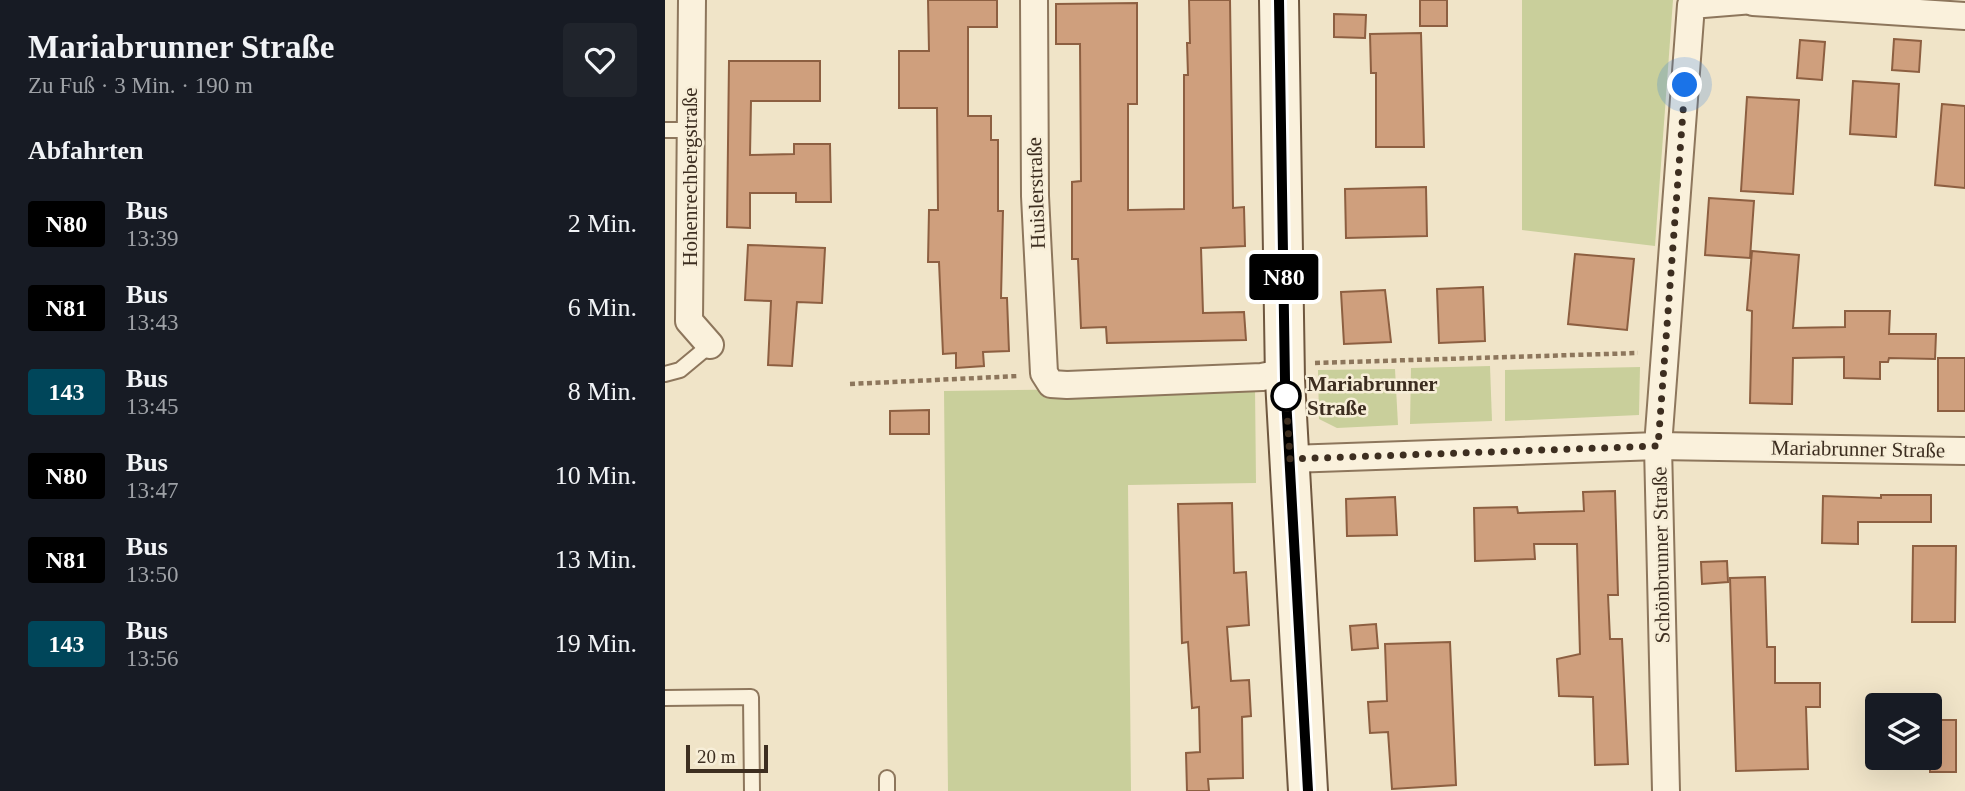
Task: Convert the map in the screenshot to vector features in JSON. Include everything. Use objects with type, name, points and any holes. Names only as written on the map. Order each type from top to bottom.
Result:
[{"type":"street","name":"Hohenrechbergstraße","points":[[692,0],[678,130],[689,321],[710,345]]},
{"type":"street","name":"Huislerstraße","points":[[1034,0],[1035,196],[1047,379]]},
{"type":"street","points":[[1279,0],[1296,368],[1290,459],[1308,791]]},
{"type":"street","points":[[1753,1],[1965,16]]},
{"type":"street","name":"Schönbrunner Straße","points":[[1666,791],[1658,446],[1691,5],[1753,1]]},
{"type":"street","points":[[1047,379],[1262,377],[1296,368]]},
{"type":"street","name":"Mariabrunner Straße","points":[[1290,459],[1658,446],[1965,451]]},
{"type":"lane","points":[[665,374],[680,370],[710,345]]},
{"type":"lane","points":[[665,698],[751,697],[752,791]]},
{"type":"path","points":[[1296,368],[1664,352]]},
{"type":"path","points":[[850,384],[1047,379]]},
{"type":"green space","points":[[1522,0],[1673,0],[1655,246],[1522,230]]},
{"type":"green space","points":[[1490,366],[1492,421],[1410,424],[1411,368]]},
{"type":"green space","points":[[1640,367],[1639,415],[1505,421],[1505,370]]},
{"type":"green space","points":[[1395,369],[1398,425],[1337,428],[1319,419],[1318,370]]},
{"type":"green space","points":[[1255,387],[1256,483],[1128,485],[1131,791],[948,791],[944,391]]},
{"type":"building","points":[[928,0],[997,0],[997,27],[968,27],[968,116],[991,116],[991,140],[998,140],[998,211],[1003,211],[1001,298],[1007,298],[1009,351],[983,352],[984,366],[956,368],[956,353],[943,354],[939,262],[928,262],[929,210],[938,210],[937,108],[899,108],[899,51],[929,51]]},
{"type":"building","points":[[1189,0],[1230,0],[1233,208],[1244,207],[1245,246],[1201,248],[1203,313],[1244,312],[1246,340],[1107,343],[1106,327],[1081,328],[1078,259],[1072,259],[1072,182],[1081,181],[1080,44],[1056,44],[1056,4],[1137,3],[1137,104],[1128,104],[1128,210],[1184,209],[1184,75],[1188,75]]},
{"type":"building","points":[[1420,0],[1447,0],[1447,26],[1420,26]]},
{"type":"building","points":[[1334,14],[1366,15],[1365,38],[1334,37]]},
{"type":"building","points":[[1421,33],[1424,147],[1376,147],[1376,73],[1371,73],[1370,34]]},
{"type":"building","points":[[1894,39],[1921,41],[1919,72],[1892,70]]},
{"type":"building","points":[[1800,40],[1825,42],[1822,80],[1797,78]]},
{"type":"building","points":[[729,61],[820,61],[820,101],[751,101],[750,155],[794,154],[794,144],[830,144],[831,202],[796,202],[796,193],[750,193],[750,228],[727,227]]},
{"type":"building","points":[[1853,81],[1899,84],[1896,137],[1850,134]]},
{"type":"building","points":[[1747,97],[1799,100],[1793,194],[1741,191]]},
{"type":"building","points":[[1942,104],[1965,106],[1965,188],[1935,185]]},
{"type":"building","points":[[1426,187],[1427,236],[1346,238],[1345,189]]},
{"type":"building","points":[[1709,198],[1754,201],[1750,258],[1705,255]]},
{"type":"building","points":[[748,245],[825,248],[822,303],[797,302],[792,366],[768,365],[771,301],[745,300]]},
{"type":"building","points":[[1752,251],[1799,255],[1793,328],[1845,327],[1845,311],[1890,311],[1889,334],[1936,334],[1935,359],[1889,358],[1888,362],[1880,362],[1880,379],[1844,378],[1844,357],[1793,358],[1792,404],[1750,403],[1752,311],[1747,310]]},
{"type":"building","points":[[1575,254],[1634,259],[1627,330],[1568,324]]},
{"type":"building","points":[[1483,287],[1485,341],[1439,343],[1437,289]]},
{"type":"building","points":[[1385,290],[1391,342],[1344,344],[1341,292]]},
{"type":"building","points":[[1938,358],[1965,358],[1965,411],[1938,411]]},
{"type":"building","points":[[929,410],[929,434],[890,434],[890,411]]},
{"type":"building","points":[[1615,491],[1618,595],[1608,595],[1610,639],[1622,639],[1628,764],[1595,765],[1593,697],[1559,696],[1557,659],[1580,654],[1577,544],[1534,544],[1535,559],[1475,561],[1474,508],[1517,507],[1518,513],[1584,511],[1583,492]]},
{"type":"building","points":[[1881,495],[1931,495],[1931,522],[1858,522],[1858,544],[1822,543],[1823,496],[1881,498]]},
{"type":"building","points":[[1395,497],[1397,535],[1347,536],[1346,499]]},
{"type":"building","points":[[1232,503],[1234,573],[1246,572],[1249,625],[1227,627],[1231,681],[1249,680],[1251,716],[1242,717],[1243,778],[1208,779],[1209,791],[1187,791],[1186,753],[1200,752],[1199,707],[1192,708],[1188,642],[1182,643],[1178,504]]},
{"type":"building","points":[[1913,546],[1956,546],[1955,622],[1912,622]]},
{"type":"building","points":[[1727,561],[1728,582],[1702,584],[1701,562]]},
{"type":"building","points":[[1765,577],[1767,647],[1775,647],[1775,683],[1820,683],[1820,707],[1806,707],[1808,769],[1736,771],[1730,578]]},
{"type":"building","points":[[1376,624],[1378,648],[1352,650],[1350,626]]},
{"type":"building","points":[[1450,642],[1456,785],[1392,789],[1388,732],[1370,733],[1368,702],[1387,701],[1385,644]]},
{"type":"building","points":[[1942,720],[1956,720],[1956,772],[1930,772],[1942,770]]},
{"type":"bus line","name":"N80","points":[[1279,0],[1285,380],[1308,791]]},
{"type":"place","name":"Mariabrunner Straße","points":[[1286,396]]},
{"type":"route","points":[[1286,396],[1290,459],[1658,446],[1685,85]]}]
